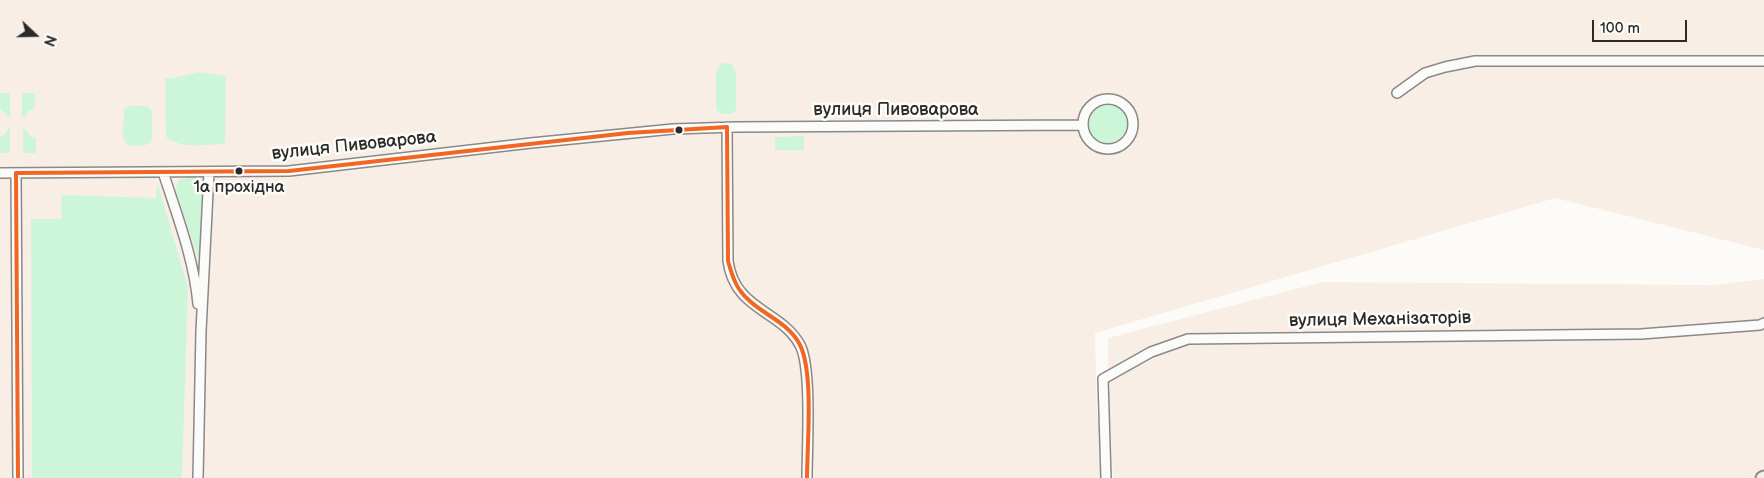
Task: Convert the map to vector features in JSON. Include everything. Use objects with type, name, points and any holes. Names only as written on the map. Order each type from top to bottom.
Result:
[{"type":"street","points":[[1397,92],[1425,73],[1475,61],[1764,60]]},
{"type":"street","points":[[1102,99],[1112,99],[1121,102],[1129,111],[1133,127],[1130,136],[1122,145],[1117,148],[1104,149],[1092,144],[1086,138],[1083,121],[1088,107],[1094,102],[1102,99]]},
{"type":"street","name":"вулиця Пивоварова","points":[[0,173],[289,170],[628,133],[710,128],[1065,125],[1083,121]]},
{"type":"street","points":[[727,128],[728,261],[730,273],[735,285],[743,296],[792,332],[802,348],[807,379],[807,478]]},
{"type":"street","points":[[163,172],[192,265],[201,331]]},
{"type":"street","points":[[198,478],[201,331],[209,172]]},
{"type":"street","points":[[16,173],[18,478]]},
{"type":"street","name":"вулиця Механізаторів","points":[[1106,478],[1103,379],[1151,352],[1188,339],[1641,334],[1760,325],[1764,322]]},
{"type":"shaded area","points":[[0,0],[1764,0],[1764,250],[1555,198],[1095,333],[1101,478],[0,478]]},
{"type":"shaded area","points":[[1764,279],[1764,468],[1751,478],[1113,478],[1108,383],[1108,338],[1322,282],[1713,285]]},
{"type":"green space","points":[[722,63],[731,64],[736,72],[736,110],[732,114],[721,114],[716,109],[716,72]]},
{"type":"green space","points":[[201,72],[226,76],[225,144],[187,145],[179,144],[166,137],[165,78]]},
{"type":"green space","points":[[0,93],[10,93],[10,118],[0,109]]},
{"type":"green space","points":[[22,93],[35,93],[35,108],[22,118]]},
{"type":"green space","points":[[1107,103],[1122,109],[1128,124],[1122,139],[1107,145],[1092,139],[1086,124],[1092,109]]},
{"type":"green space","points":[[147,106],[152,111],[152,138],[146,145],[131,146],[125,141],[123,133],[124,111],[125,108]]},
{"type":"green space","points":[[8,128],[10,128],[10,153],[0,153],[0,137],[6,133]]},
{"type":"green space","points":[[23,128],[29,135],[36,138],[36,153],[23,153]]},
{"type":"green space","points":[[804,136],[804,150],[775,150],[775,137]]},
{"type":"green space","points":[[195,177],[202,181],[205,187],[201,260],[198,258],[176,190],[177,184],[181,179]]},
{"type":"green space","points":[[157,185],[188,288],[182,478],[32,478],[31,219],[62,219],[61,195],[156,198]]},
{"type":"transit line","points":[[727,127],[728,261],[739,289],[753,304],[787,329],[800,345],[807,373],[808,391],[807,478]]},
{"type":"transit line","points":[[16,173],[289,171],[628,133],[727,127]]},
{"type":"transit line","points":[[16,173],[18,478]]},
{"type":"place","name":"1а прохідна","points":[[239,171]]}]
